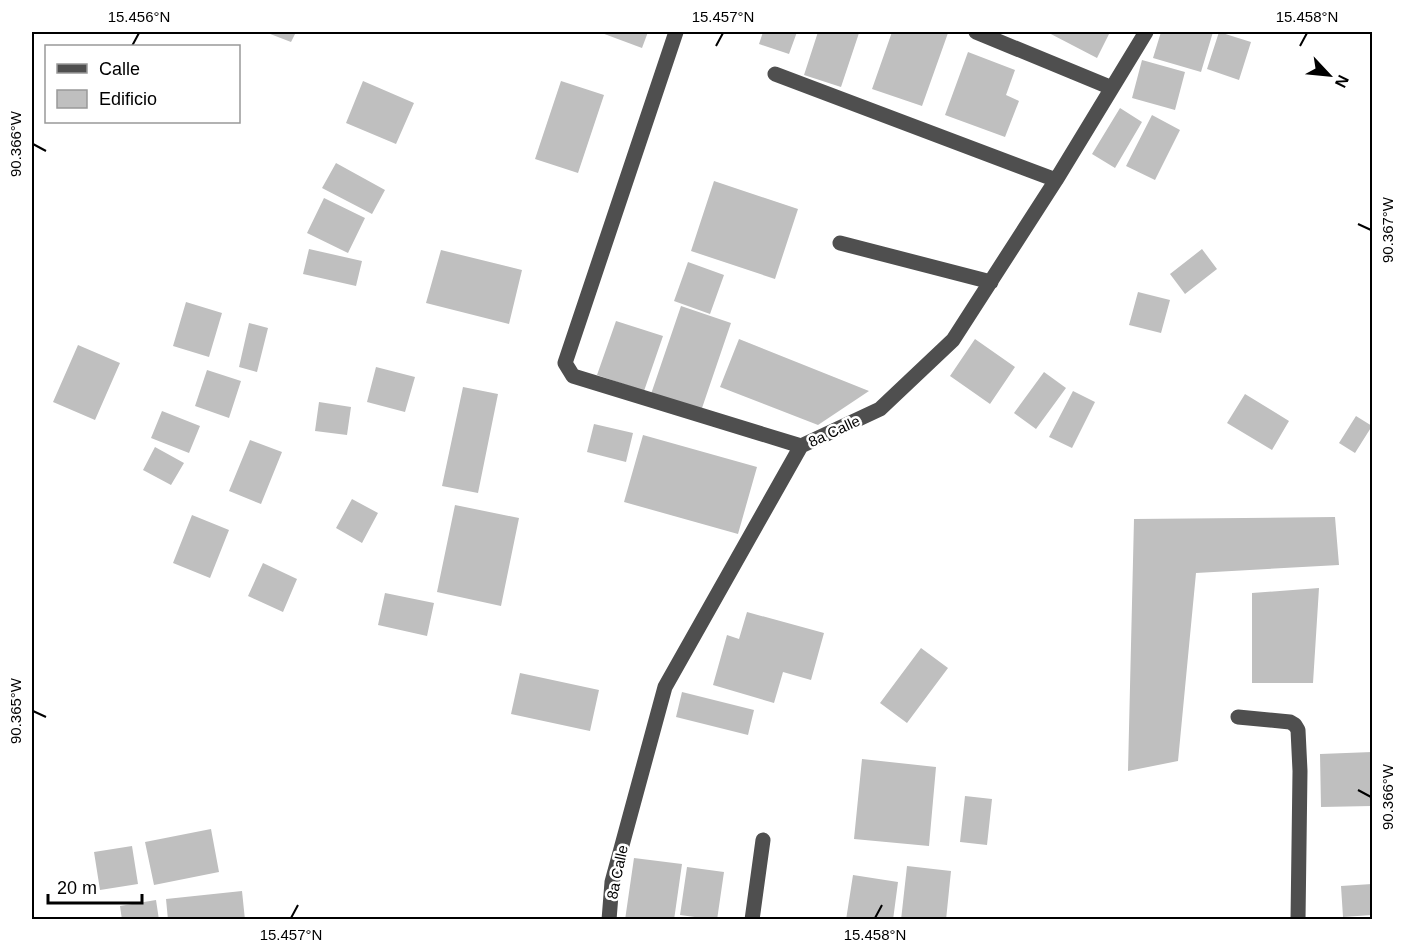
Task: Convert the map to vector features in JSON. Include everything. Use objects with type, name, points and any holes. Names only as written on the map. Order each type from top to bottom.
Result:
[{"type":"street","points":[[676,32],[565,363],[573,376],[801,446]]},
{"type":"street","points":[[976,32],[1112,88]]},
{"type":"street","name":"8a Calle","points":[[609,920],[612,882],[665,687],[801,446],[880,409],[953,340],[1056,180],[1146,32]]},
{"type":"street","points":[[775,74],[1056,180]]},
{"type":"street","points":[[840,243],[991,282]]},
{"type":"street","points":[[1238,717],[1290,722],[1295,724],[1298,730],[1300,771],[1298,920]]},
{"type":"street","points":[[752,920],[763,840]]},
{"type":"building","points":[[265,32],[296,32],[291,42]]},
{"type":"building","points":[[599,32],[648,32],[642,48]]},
{"type":"building","points":[[763,32],[797,32],[789,54],[759,44]]},
{"type":"building","points":[[818,32],[859,33],[841,87],[804,75]]},
{"type":"building","points":[[892,32],[948,33],[922,106],[872,89]]},
{"type":"building","points":[[1047,32],[1110,32],[1097,58]]},
{"type":"building","points":[[1161,32],[1213,32],[1201,72],[1153,58]]},
{"type":"building","points":[[1219,32],[1251,42],[1239,80],[1207,69]]},
{"type":"building","points":[[968,52],[1015,70],[1006,95],[1019,101],[1005,137],[945,115]]},
{"type":"building","points":[[1142,60],[1185,72],[1175,110],[1132,98]]},
{"type":"building","points":[[363,81],[414,103],[396,144],[346,123]]},
{"type":"building","points":[[561,81],[604,95],[578,173],[535,159]]},
{"type":"building","points":[[1120,108],[1142,122],[1115,168],[1092,154]]},
{"type":"building","points":[[1152,115],[1180,130],[1155,180],[1126,166]]},
{"type":"building","points":[[336,163],[385,190],[372,214],[322,188]]},
{"type":"building","points":[[714,181],[798,209],[775,279],[691,251]]},
{"type":"building","points":[[324,198],[365,218],[348,253],[307,233]]},
{"type":"building","points":[[309,249],[362,261],[356,286],[303,274]]},
{"type":"building","points":[[1202,249],[1217,269],[1185,294],[1170,274]]},
{"type":"building","points":[[441,250],[522,270],[509,324],[426,303]]},
{"type":"building","points":[[688,262],[724,275],[710,314],[674,301]]},
{"type":"building","points":[[1138,292],[1170,300],[1161,333],[1129,325]]},
{"type":"building","points":[[186,302],[222,313],[209,357],[173,346]]},
{"type":"building","points":[[681,306],[731,323],[701,411],[651,394]]},
{"type":"building","points":[[616,321],[663,336],[644,391],[597,375]]},
{"type":"building","points":[[249,323],[268,328],[257,372],[239,367]]},
{"type":"building","points":[[739,339],[869,391],[818,425],[720,387]]},
{"type":"building","points":[[975,339],[1015,367],[990,404],[950,376]]},
{"type":"building","points":[[78,345],[120,363],[95,420],[53,402]]},
{"type":"building","points":[[376,367],[415,377],[405,412],[367,402]]},
{"type":"building","points":[[207,370],[241,381],[229,418],[195,406]]},
{"type":"building","points":[[1044,372],[1066,388],[1036,429],[1014,413]]},
{"type":"building","points":[[463,387],[498,394],[478,493],[442,486]]},
{"type":"building","points":[[1073,391],[1095,402],[1072,448],[1049,437]]},
{"type":"building","points":[[1245,394],[1289,421],[1272,450],[1227,423]]},
{"type":"building","points":[[319,402],[351,407],[347,435],[315,431]]},
{"type":"building","points":[[162,411],[200,426],[189,453],[151,438]]},
{"type":"building","points":[[1356,416],[1372,426],[1355,453],[1339,443]]},
{"type":"building","points":[[594,424],[633,433],[626,462],[587,452]]},
{"type":"building","points":[[643,435],[757,467],[738,534],[624,502]]},
{"type":"building","points":[[250,440],[282,452],[261,504],[229,491]]},
{"type":"building","points":[[155,447],[184,463],[171,485],[143,470]]},
{"type":"building","points":[[352,499],[378,513],[362,543],[336,528]]},
{"type":"building","points":[[455,505],[519,518],[501,606],[437,592]]},
{"type":"building","points":[[192,515],[229,530],[210,578],[173,563]]},
{"type":"building","points":[[1335,517],[1339,565],[1196,573],[1178,761],[1128,771],[1134,519]]},
{"type":"building","points":[[263,563],[297,579],[283,612],[248,596]]},
{"type":"building","points":[[1319,588],[1313,683],[1252,683],[1252,593]]},
{"type":"building","points":[[385,593],[434,603],[427,636],[378,625]]},
{"type":"building","points":[[747,612],[824,633],[811,680],[783,672],[774,703],[713,685],[727,635],[739,639]]},
{"type":"building","points":[[921,648],[948,668],[907,723],[880,703]]},
{"type":"building","points":[[520,673],[599,690],[590,731],[511,714]]},
{"type":"building","points":[[682,692],[754,710],[748,735],[676,717]]},
{"type":"building","points":[[1372,752],[1372,806],[1321,807],[1320,754]]},
{"type":"building","points":[[862,759],[936,767],[929,846],[854,839]]},
{"type":"building","points":[[965,796],[992,799],[987,845],[960,842]]},
{"type":"building","points":[[211,829],[219,872],[154,885],[145,842]]},
{"type":"building","points":[[132,846],[138,884],[100,890],[94,852]]},
{"type":"building","points":[[634,858],[682,864],[674,920],[625,920]]},
{"type":"building","points":[[907,866],[951,871],[946,920],[901,920]]},
{"type":"building","points":[[687,867],[724,872],[717,920],[680,915]]},
{"type":"building","points":[[853,875],[898,882],[893,920],[846,920]]},
{"type":"building","points":[[1372,884],[1372,915],[1343,917],[1341,886]]},
{"type":"building","points":[[242,891],[245,920],[168,920],[166,899]]},
{"type":"building","points":[[156,900],[159,920],[122,920],[120,906]]}]
